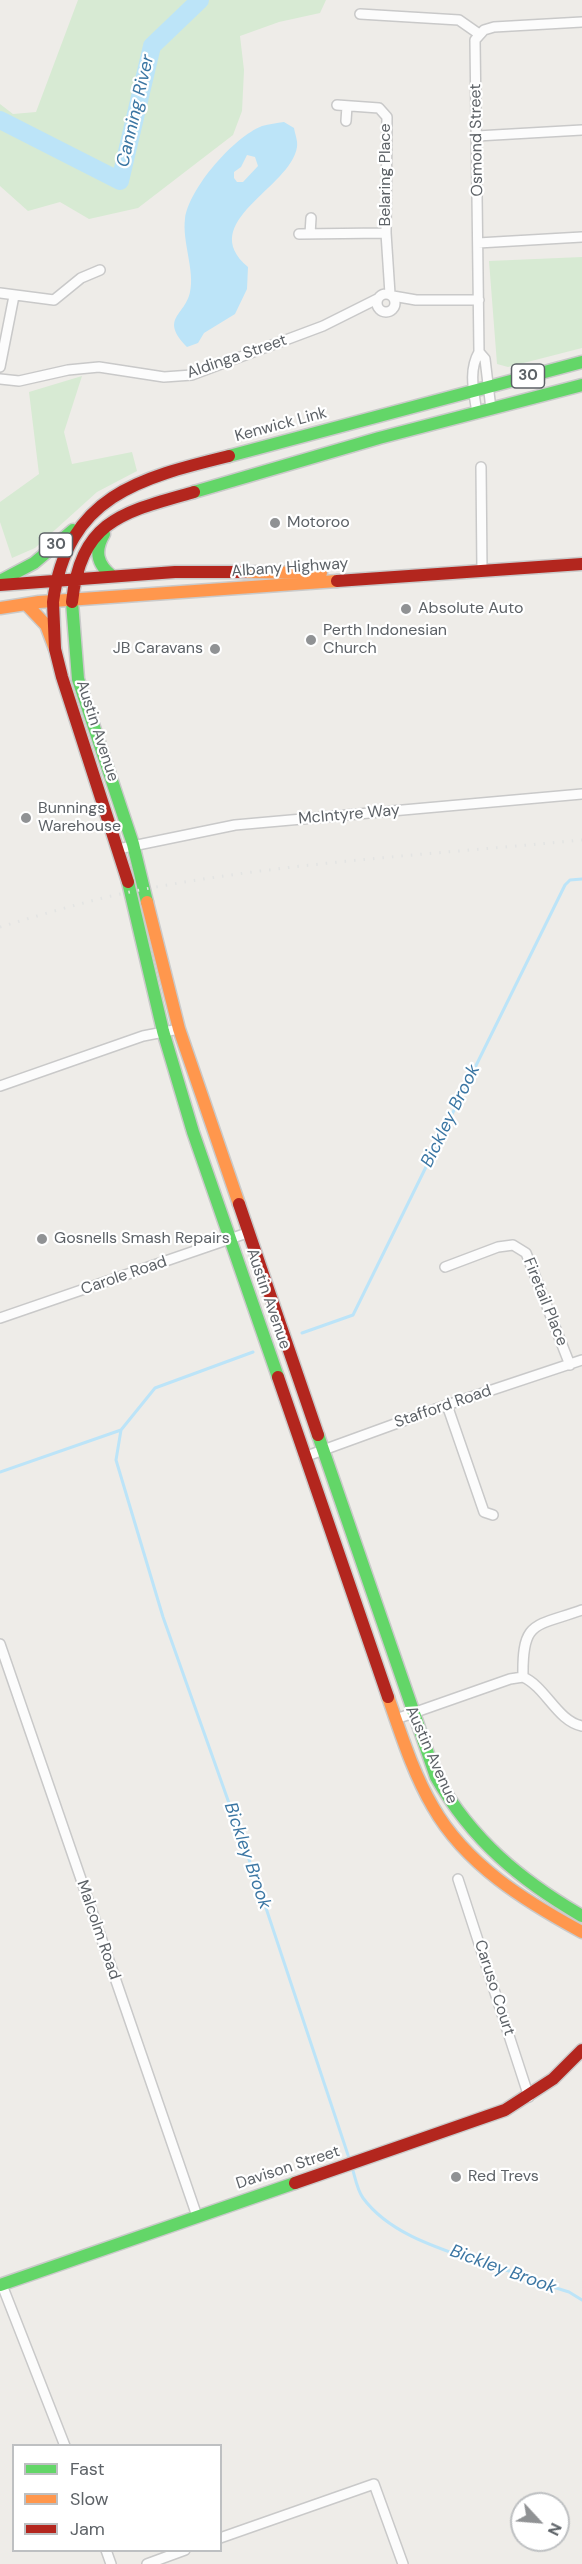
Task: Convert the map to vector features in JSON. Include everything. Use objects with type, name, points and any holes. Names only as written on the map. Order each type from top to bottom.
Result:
[{"type":"main road","name":"Kenwick Link","points":[[53,602],[55,580],[60,562],[76,535],[106,501],[121,491],[183,469],[582,362]]},
{"type":"main road","name":"30","points":[[72,602],[74,579],[85,548],[104,526],[117,517],[181,494],[582,385]]},
{"type":"main road","name":"30","points":[[0,583],[39,559],[106,501]]},
{"type":"main road","points":[[112,576],[100,565],[96,548],[117,517]]},
{"type":"main road","name":"Albany Highway","points":[[0,608],[482,567],[582,555]]},
{"type":"main road","name":"Albany Highway","points":[[0,583],[175,572],[352,572],[582,564]]},
{"type":"main road","name":"Austin Avenue","points":[[53,602],[55,649],[131,892],[163,1032],[229,1239],[304,1457],[396,1719],[423,1787],[447,1827],[478,1863],[509,1891],[582,1932]]},
{"type":"main road","name":"Austin Avenue","points":[[72,602],[78,679],[133,844],[179,1029],[247,1233],[436,1777],[450,1803],[474,1836],[525,1883],[582,1916]]},
{"type":"main road","points":[[26,604],[46,625],[55,649]]},
{"type":"main road","name":"Davison Street","points":[[1,2285],[505,2110],[529,2097],[553,2079],[578,2054],[582,2040]]},
{"type":"street","points":[[360,14],[459,20],[479,34],[494,27],[582,22]]},
{"type":"street","name":"Osmond Street","points":[[477,413],[473,390],[473,362],[479,352],[474,45],[479,34]]},
{"type":"street","name":"Belaring Place","points":[[346,121],[342,106],[379,108],[387,117],[388,278],[386,300]]},
{"type":"street","points":[[477,136],[582,130]]},
{"type":"street","points":[[310,234],[311,218]]},
{"type":"street","points":[[299,234],[386,234]]},
{"type":"street","points":[[478,243],[582,237]]},
{"type":"street","points":[[0,293],[54,300],[81,278],[100,270]]},
{"type":"street","points":[[0,367],[14,296]]},
{"type":"street","name":"Aldinga Street","points":[[0,379],[19,381],[68,370],[99,367],[164,377],[192,375],[386,300],[478,300]]},
{"type":"street","name":"Osmond Street","points":[[479,352],[485,358],[490,409]]},
{"type":"street","points":[[481,467],[482,567]]},
{"type":"street","name":"McIntyre Way","points":[[118,849],[133,844],[235,825],[582,794]]},
{"type":"street","points":[[0,1086],[163,1032],[179,1029]]},
{"type":"street","name":"Carole Road","points":[[0,1318],[247,1233]]},
{"type":"street","name":"Firetail Place","points":[[445,1267],[498,1247],[513,1245],[526,1253],[570,1365]]},
{"type":"street","name":"Stafford Road","points":[[304,1457],[447,1405],[582,1360]]},
{"type":"street","points":[[447,1405],[484,1512],[493,1515]]},
{"type":"street","points":[[523,1677],[523,1647],[526,1636],[534,1627],[582,1610]]},
{"type":"street","name":"Malcolm Road","points":[[0,1644],[197,2216]]},
{"type":"street","points":[[396,1719],[510,1679],[523,1677],[536,1682],[568,1720],[582,1726]]},
{"type":"street","name":"Caruso Court","points":[[458,1879],[529,2097]]},
{"type":"street","points":[[1,2285],[65,2444]]},
{"type":"street","points":[[222,2537],[374,2484],[403,2564]]},
{"type":"street","points":[[147,2564],[180,2552]]},
{"type":"green space","points":[[78,0],[326,0],[320,13],[279,22],[240,36],[244,70],[242,111],[233,135],[138,208],[89,219],[60,202],[28,211],[0,186],[0,104],[13,114],[36,112]]},
{"type":"green space","points":[[582,257],[582,348],[508,367],[497,364],[489,261]]},
{"type":"green space","points":[[82,376],[64,432],[72,464],[132,452],[137,471],[97,492],[35,548],[12,558],[0,522],[0,502],[39,474],[29,392]]},
{"type":"water","points":[[284,122],[294,128],[297,140],[297,147],[291,162],[250,206],[239,220],[232,235],[235,251],[248,267],[247,289],[235,314],[204,333],[198,343],[187,347],[175,330],[174,323],[187,300],[191,284],[185,237],[188,207],[204,179],[226,152],[262,126]],"holes":[[[247,155],[255,157],[258,166],[243,182],[237,182],[234,172],[241,167]]]},
{"type":"waterway","name":"Canning River","points":[[0,120],[120,181],[152,46],[200,0]]},
{"type":"waterway","name":"Bickley Brook","points":[[302,1333],[353,1315],[565,885],[570,880],[582,879]]},
{"type":"waterway","name":"Bickley Brook","points":[[253,1352],[155,1388],[121,1430],[116,1460],[163,1617],[263,1899],[350,2161]]},
{"type":"waterway","points":[[0,1472],[121,1430]]},
{"type":"waterway","name":"Bickley Brook","points":[[352,2167],[363,2198],[375,2211],[403,2232],[454,2254],[569,2292],[582,2300]]},
{"type":"railway","points":[[0,927],[108,897],[199,880],[308,865],[582,840]]},
{"type":"traffic: fast","points":[[229,456],[582,362]]},
{"type":"traffic: fast","points":[[194,492],[379,438],[582,385]]},
{"type":"traffic: fast","points":[[0,581],[34,563],[73,530]]},
{"type":"traffic: fast","points":[[104,534],[98,552],[100,562],[112,576]]},
{"type":"traffic: fast","points":[[72,602],[78,679],[133,844],[147,902]]},
{"type":"traffic: fast","points":[[128,882],[163,1031],[193,1132],[278,1377]]},
{"type":"traffic: fast","points":[[318,1435],[436,1777],[465,1820],[499,1857],[538,1888],[582,1916]]},
{"type":"traffic: fast","points":[[0,2285],[295,2183]]},
{"type":"traffic: slow","points":[[244,572],[321,573]]},
{"type":"traffic: slow","points":[[0,608],[39,602],[337,581]]},
{"type":"traffic: slow","points":[[26,604],[46,625],[55,649]]},
{"type":"traffic: slow","points":[[147,902],[179,1029],[239,1204]]},
{"type":"traffic: slow","points":[[388,1697],[419,1781],[433,1807],[462,1847],[499,1880],[539,1908],[582,1932]]},
{"type":"traffic: jam","points":[[53,602],[61,566],[74,538],[91,515],[112,497],[166,473],[229,456]]},
{"type":"traffic: jam","points":[[72,602],[77,574],[85,553],[96,536],[110,523],[147,506],[194,492]]},
{"type":"traffic: jam","points":[[337,581],[582,564]]},
{"type":"traffic: jam","points":[[0,585],[175,572],[244,572]]},
{"type":"traffic: jam","points":[[53,602],[55,649],[62,677],[128,882]]},
{"type":"traffic: jam","points":[[239,1204],[318,1435]]},
{"type":"traffic: jam","points":[[278,1377],[388,1697]]},
{"type":"traffic: jam","points":[[295,2183],[505,2110],[553,2079],[582,2050]]},
{"type":"place","name":"Motoroo","points":[[275,523]]},
{"type":"place","name":"Absolute Auto","points":[[406,609]]},
{"type":"place","name":"Perth Indonesian Church","points":[[311,640]]},
{"type":"place","name":"JB Caravans","points":[[215,649]]},
{"type":"place","name":"Bunnings Warehouse","points":[[26,818]]},
{"type":"place","name":"Gosnells Smash Repairs","points":[[42,1239]]},
{"type":"place","name":"Red Trevs","points":[[456,2177]]}]
